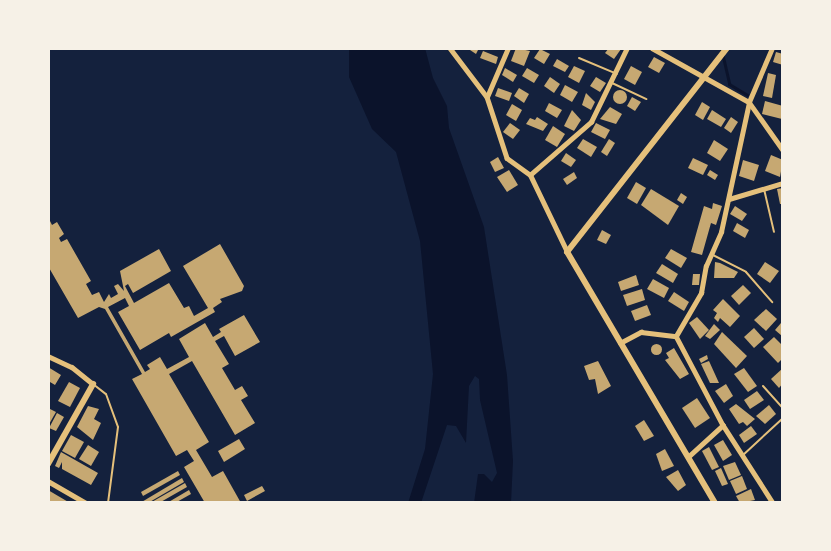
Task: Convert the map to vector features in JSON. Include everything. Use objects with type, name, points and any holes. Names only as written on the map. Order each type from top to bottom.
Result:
[{"type":"street","points":[[450,48],[487,97],[507,158],[530,175],[567,252],[715,503]]},
{"type":"street","points":[[487,97],[508,48]]},
{"type":"street","points":[[530,175],[591,122],[617,74],[627,48]]},
{"type":"street","points":[[652,48],[748,102],[783,149]]},
{"type":"street","points":[[567,252],[728,48]]},
{"type":"street","points":[[676,336],[701,293],[729,199],[748,102],[772,48]]},
{"type":"street","points":[[729,199],[783,183]]},
{"type":"street","points":[[620,343],[641,332],[676,336]]},
{"type":"street","points":[[676,336],[723,425],[773,503]]},
{"type":"street","points":[[48,356],[72,367],[93,384],[48,464]]},
{"type":"street","points":[[688,457],[723,425]]},
{"type":"street","points":[[48,481],[86,503]]},
{"type":"lane","points":[[579,58],[617,74]]},
{"type":"lane","points":[[612,83],[646,99]]},
{"type":"lane","points":[[764,189],[774,232]]},
{"type":"lane","points":[[711,254],[746,272],[772,302]]},
{"type":"lane","points":[[93,384],[106,394],[118,427],[108,503]]},
{"type":"lane","points":[[763,386],[783,408]]},
{"type":"lane","points":[[742,456],[783,418]]},
{"type":"water","points":[[349,48],[425,48],[433,78],[447,106],[449,128],[484,227],[507,375],[513,461],[511,503],[474,503],[478,474],[484,474],[492,482],[497,473],[480,400],[479,379],[475,376],[469,386],[466,443],[456,426],[447,425],[421,503],[408,503],[425,449],[433,374],[420,241],[396,152],[372,129],[349,77]]},
{"type":"building","points":[[467,48],[479,48],[476,54]]},
{"type":"building","points":[[516,48],[530,51],[524,66],[511,61]]},
{"type":"building","points":[[609,48],[621,49],[614,59],[605,53]]},
{"type":"building","points":[[540,49],[550,54],[544,64],[534,58]]},
{"type":"building","points":[[483,51],[498,57],[496,64],[480,58]]},
{"type":"building","points":[[776,52],[783,54],[783,65],[773,62]]},
{"type":"building","points":[[654,57],[665,63],[659,73],[648,67]]},
{"type":"building","points":[[557,59],[569,66],[565,72],[553,66]]},
{"type":"building","points":[[574,66],[585,71],[579,83],[568,77]]},
{"type":"building","points":[[631,66],[642,72],[635,85],[624,79]]},
{"type":"building","points":[[505,68],[517,75],[513,82],[502,75]]},
{"type":"building","points":[[527,68],[539,75],[534,83],[522,76]]},
{"type":"building","points":[[768,73],[776,75],[772,98],[763,96]]},
{"type":"building","points":[[550,77],[560,84],[554,93],[544,86]]},
{"type":"building","points":[[596,77],[606,83],[600,92],[590,86]]},
{"type":"building","points":[[565,85],[578,92],[572,102],[560,95]]},
{"type":"building","points":[[498,88],[512,93],[509,101],[495,96]]},
{"type":"building","points":[[519,88],[529,94],[524,103],[514,96]]},
{"type":"building","points":[[620,90],[625,92],[627,97],[625,102],[620,104],[615,102],[613,97],[615,92]]},
{"type":"building","points":[[586,93],[595,102],[591,110],[582,105]]},
{"type":"building","points":[[632,97],[641,102],[635,111],[627,106]]},
{"type":"building","points":[[765,101],[783,106],[782,119],[762,114]]},
{"type":"building","points":[[702,102],[710,107],[703,120],[695,115]]},
{"type":"building","points":[[549,103],[562,110],[557,118],[545,111]]},
{"type":"building","points":[[512,104],[522,110],[516,121],[506,115]]},
{"type":"building","points":[[610,107],[622,114],[616,124],[600,119]]},
{"type":"building","points":[[572,110],[581,120],[574,131],[564,126]]},
{"type":"building","points":[[712,110],[726,119],[721,127],[707,119]]},
{"type":"building","points":[[537,117],[548,124],[543,131],[526,124],[530,118],[535,120]]},
{"type":"building","points":[[731,117],[738,122],[731,133],[724,128]]},
{"type":"building","points":[[510,123],[520,130],[513,139],[503,132]]},
{"type":"building","points":[[596,123],[610,130],[605,139],[591,132]]},
{"type":"building","points":[[553,126],[565,134],[557,147],[545,140]]},
{"type":"building","points":[[583,139],[597,147],[591,157],[577,148]]},
{"type":"building","points":[[609,139],[615,143],[607,156],[601,152]]},
{"type":"building","points":[[714,140],[728,149],[720,161],[707,153]]},
{"type":"building","points":[[566,153],[576,160],[571,167],[561,161]]},
{"type":"building","points":[[771,155],[783,160],[780,177],[765,171]]},
{"type":"building","points":[[498,157],[504,168],[495,172],[490,162]]},
{"type":"building","points":[[693,158],[708,165],[703,175],[688,168]]},
{"type":"building","points":[[743,160],[759,165],[754,181],[739,176]]},
{"type":"building","points":[[509,170],[518,185],[507,192],[497,177]]},
{"type":"building","points":[[710,170],[718,175],[715,180],[707,175]]},
{"type":"building","points":[[574,172],[577,178],[567,185],[563,179]]},
{"type":"building","points":[[636,182],[646,188],[637,204],[627,198]]},
{"type":"building","points":[[783,188],[783,204],[780,204],[777,189]]},
{"type":"building","points":[[651,189],[679,206],[668,225],[641,205]]},
{"type":"building","points":[[681,193],[687,197],[683,204],[677,200]]},
{"type":"building","points":[[713,203],[722,206],[716,225],[711,223],[702,255],[691,252],[704,206],[712,209]]},
{"type":"building","points":[[735,206],[747,214],[742,221],[730,214]]},
{"type":"building","points":[[48,217],[52,225],[57,222],[64,234],[59,238],[61,242],[67,239],[91,281],[86,284],[92,295],[99,292],[104,302],[109,294],[111,298],[118,294],[114,286],[118,284],[124,291],[120,271],[159,249],[171,271],[133,293],[128,284],[125,286],[134,303],[169,283],[184,308],[189,306],[194,316],[208,308],[183,266],[220,244],[244,286],[242,291],[220,299],[222,302],[213,308],[215,312],[171,337],[169,333],[140,350],[118,312],[129,306],[125,298],[108,307],[145,372],[150,369],[147,365],[160,357],[167,369],[189,357],[179,339],[205,323],[213,337],[221,332],[219,329],[244,315],[260,342],[235,356],[224,336],[215,341],[229,364],[222,368],[235,390],[242,386],[248,396],[241,400],[255,423],[235,435],[192,361],[169,374],[209,442],[196,450],[212,477],[223,471],[241,503],[205,503],[184,467],[194,461],[187,450],[176,456],[132,379],[142,374],[105,309],[99,307],[78,318],[48,266]]},
{"type":"building","points":[[737,223],[749,230],[745,238],[733,231]]},
{"type":"building","points":[[602,230],[611,235],[606,244],[597,240]]},
{"type":"building","points":[[671,249],[687,258],[681,268],[665,258]]},
{"type":"building","points":[[715,262],[738,272],[734,278],[714,278]]},
{"type":"building","points":[[765,262],[779,271],[770,283],[757,274]]},
{"type":"building","points":[[662,264],[678,274],[673,283],[656,273]]},
{"type":"building","points":[[693,274],[700,274],[699,285],[692,285]]},
{"type":"building","points":[[636,275],[639,285],[621,291],[618,282]]},
{"type":"building","points":[[653,279],[669,288],[664,298],[647,289]]},
{"type":"building","points":[[743,285],[751,293],[739,305],[731,296]]},
{"type":"building","points":[[642,289],[645,300],[627,306],[623,295]]},
{"type":"building","points":[[674,292],[689,302],[684,311],[668,301]]},
{"type":"building","points":[[723,299],[740,316],[730,327],[720,318],[718,322],[714,318],[717,313],[713,310]]},
{"type":"building","points":[[647,305],[651,315],[635,321],[631,311]]},
{"type":"building","points":[[766,309],[777,319],[766,331],[754,320]]},
{"type":"building","points":[[697,317],[709,330],[700,339],[689,323]]},
{"type":"building","points":[[781,323],[783,325],[782,336],[775,330]]},
{"type":"building","points":[[714,324],[720,330],[710,339],[705,336]]},
{"type":"building","points":[[754,328],[764,339],[754,348],[744,337]]},
{"type":"building","points":[[722,332],[747,356],[736,368],[714,344]]},
{"type":"building","points":[[774,337],[783,346],[783,358],[778,363],[763,347]]},
{"type":"building","points":[[656,344],[660,345],[660,353],[656,354],[652,353],[651,349],[652,345]]},
{"type":"building","points":[[674,348],[689,374],[680,379],[665,360],[669,358],[666,353]]},
{"type":"building","points":[[707,355],[708,359],[701,363],[699,359]]},
{"type":"building","points":[[598,361],[611,386],[598,394],[595,379],[589,380],[584,366]]},
{"type":"building","points":[[709,361],[719,383],[710,383],[701,364]]},
{"type":"building","points":[[48,367],[61,375],[55,385],[50,382],[48,386]]},
{"type":"building","points":[[744,368],[757,386],[748,392],[734,374]]},
{"type":"building","points":[[783,368],[783,383],[779,388],[771,379]]},
{"type":"building","points":[[69,382],[80,388],[70,407],[58,401]]},
{"type":"building","points":[[726,384],[733,396],[724,403],[715,391]]},
{"type":"building","points":[[757,391],[764,400],[750,409],[744,400]]},
{"type":"building","points":[[697,398],[710,418],[695,428],[682,408]]},
{"type":"building","points":[[736,404],[755,419],[747,426],[743,422],[739,424],[729,409]]},
{"type":"building","points":[[769,405],[776,414],[765,424],[756,416]]},
{"type":"building","points":[[88,406],[99,409],[94,419],[101,423],[93,440],[77,427]]},
{"type":"building","points":[[48,408],[56,412],[48,426]]},
{"type":"building","points":[[57,413],[64,417],[56,431],[49,428]]},
{"type":"building","points":[[644,420],[654,436],[644,441],[635,426]]},
{"type":"building","points":[[751,426],[757,434],[744,443],[739,435]]},
{"type":"building","points":[[71,435],[84,442],[75,458],[62,451]]},
{"type":"building","points":[[239,439],[245,449],[224,462],[218,451]]},
{"type":"building","points":[[723,440],[732,455],[723,461],[714,445]]},
{"type":"building","points":[[88,445],[99,452],[91,466],[79,459]]},
{"type":"building","points":[[709,447],[719,467],[712,470],[702,451]]},
{"type":"building","points":[[665,449],[674,466],[662,471],[656,454]]},
{"type":"building","points":[[61,452],[98,473],[91,485],[62,469],[62,462],[59,468],[55,466]]},
{"type":"building","points":[[735,462],[741,475],[729,480],[723,466]]},
{"type":"building","points":[[721,468],[728,484],[722,486],[715,471]]},
{"type":"building","points":[[678,470],[686,485],[678,491],[666,477]]},
{"type":"building","points":[[178,471],[180,475],[143,496],[141,492]]},
{"type":"building","points":[[742,476],[747,489],[736,494],[730,481]]},
{"type":"building","points":[[182,478],[184,482],[148,503],[140,503]]},
{"type":"building","points":[[185,483],[187,487],[159,503],[150,503]]},
{"type":"building","points":[[262,486],[265,491],[247,501],[244,495]]},
{"type":"building","points":[[751,489],[755,500],[740,503],[736,496]]},
{"type":"building","points":[[48,490],[70,503],[48,503]]},
{"type":"building","points":[[189,490],[191,494],[175,503],[167,503]]},
{"type":"waterway","points":[[721,48],[729,84],[747,95]]}]
